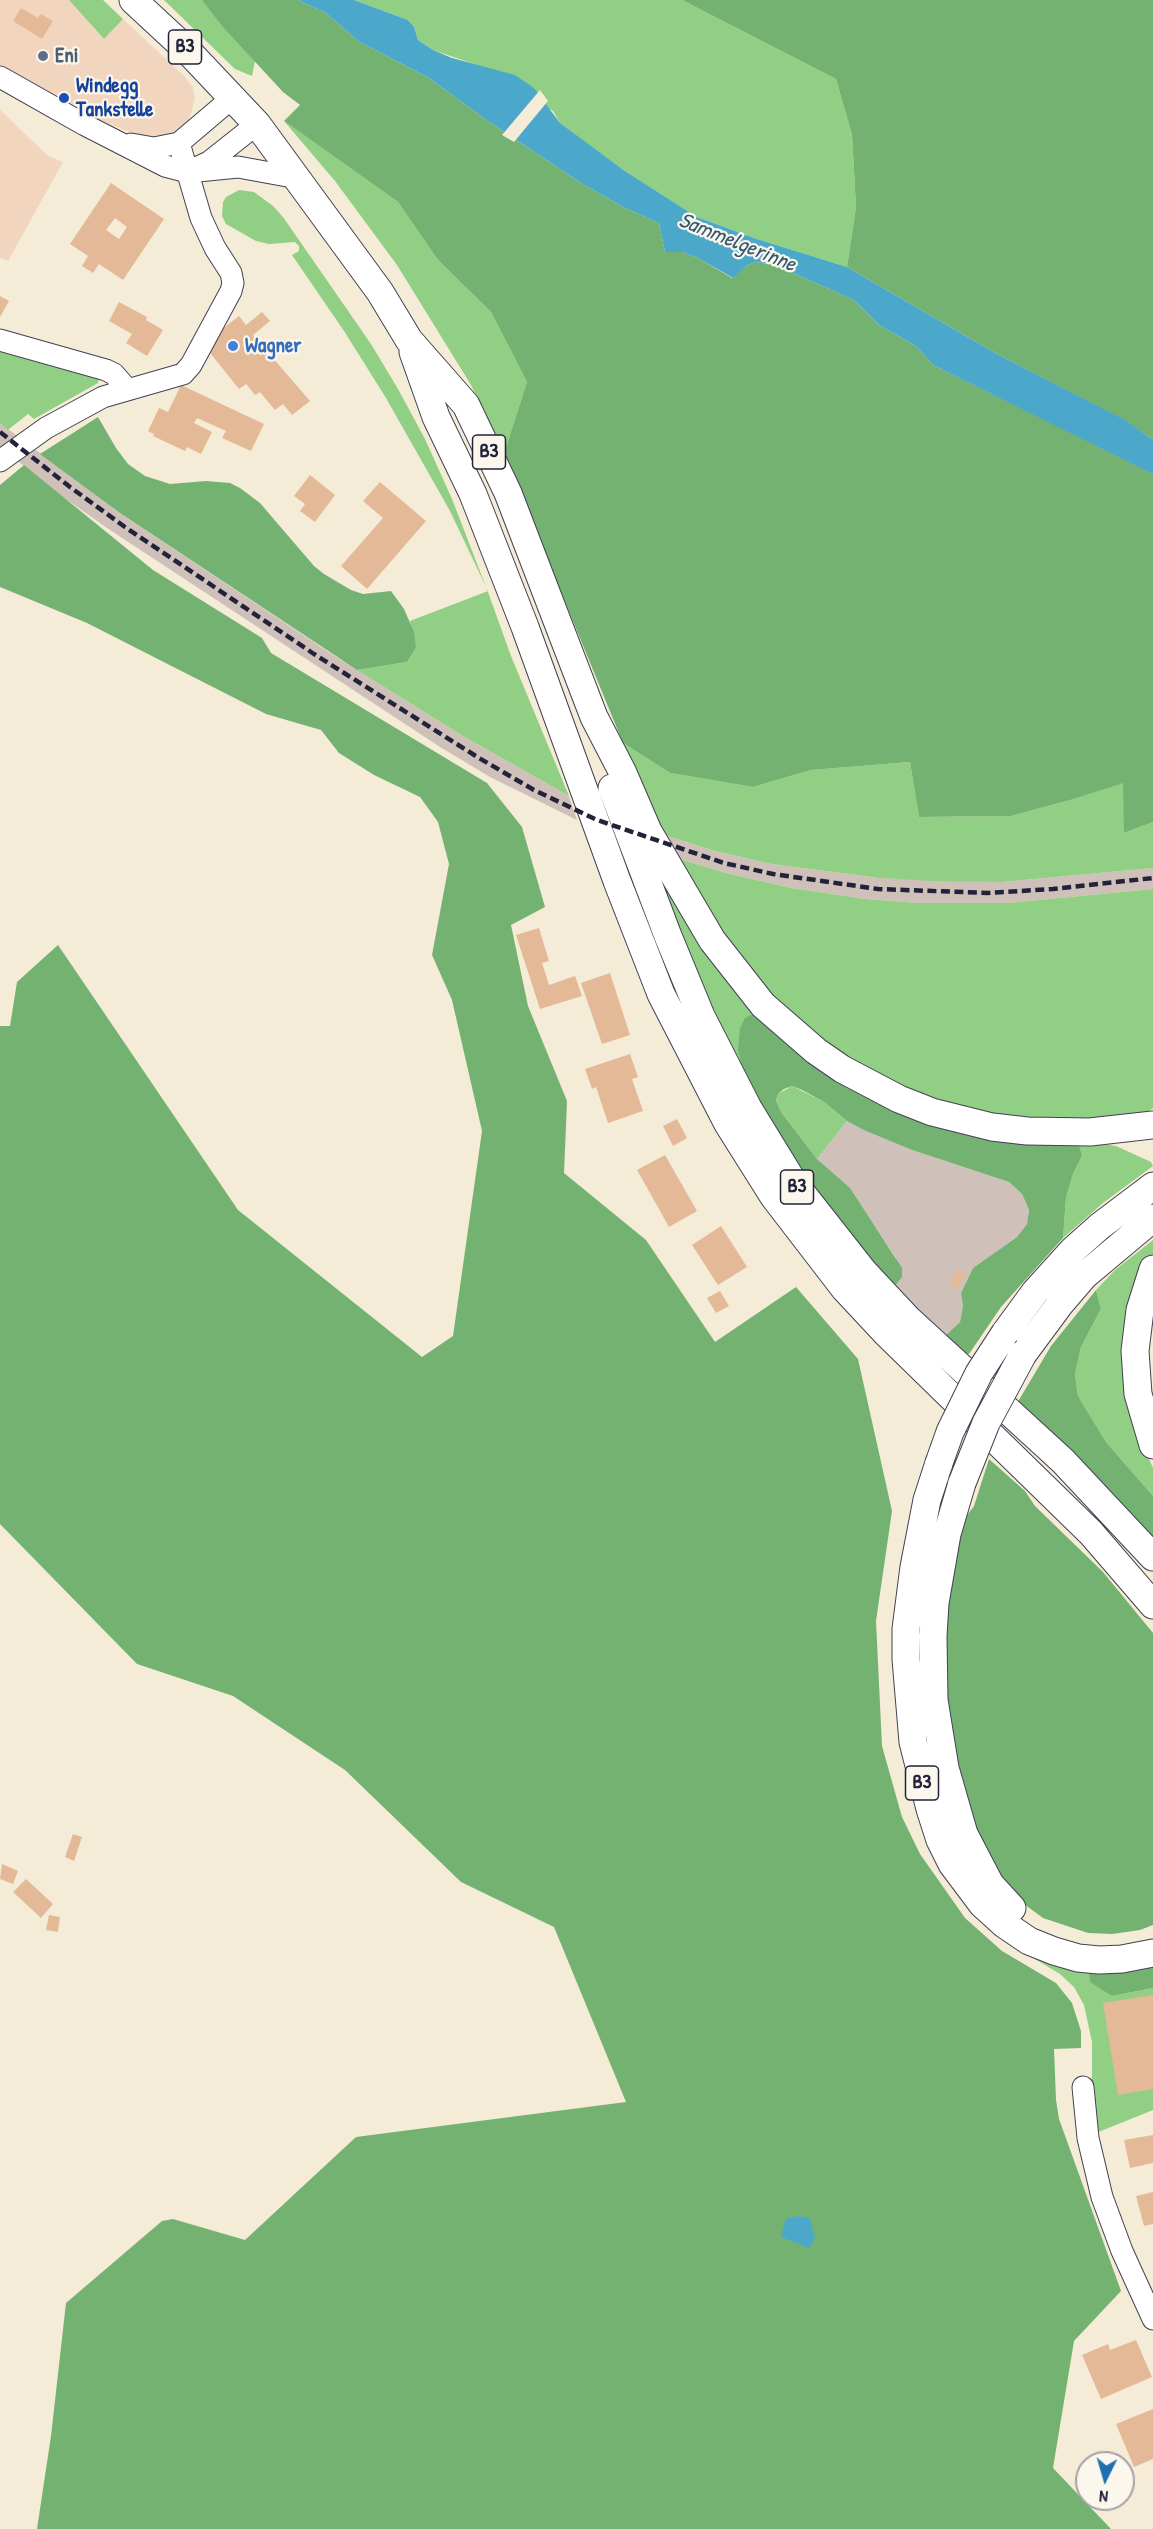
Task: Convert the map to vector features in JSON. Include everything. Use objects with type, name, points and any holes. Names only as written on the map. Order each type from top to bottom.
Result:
[{"type":"main road","name":"B3","points":[[133,0],[188,51],[256,124],[380,292],[409,340],[466,405],[508,493],[594,717],[623,773],[653,840],[712,940],[763,1005],[816,1051],[852,1075],[899,1099],[965,1121],[993,1127],[1037,1131],[1090,1132],[1153,1125]]},
{"type":"main road","name":"B3","points":[[409,340],[436,417],[472,494],[525,627],[661,994],[728,1124],[774,1197],[844,1288],[886,1333],[1091,1533],[1153,1605]]},
{"type":"main road","name":"B3","points":[[594,717],[608,777],[621,815],[701,1016],[748,1108],[794,1183],[864,1272],[908,1319],[1063,1461],[1153,1557]]},
{"type":"main road","name":"B3","points":[[1153,1186],[1100,1226],[1073,1250],[1035,1292],[979,1373],[950,1432],[927,1500],[914,1567],[906,1629],[906,1659],[913,1742],[920,1776],[940,1840],[952,1864],[982,1904],[1004,1924],[1029,1941],[1077,1958],[1122,1959],[1153,1953]]},
{"type":"main road","name":"B3","points":[[1153,1218],[1084,1276],[1060,1304],[1023,1354],[986,1423],[954,1507],[940,1569],[934,1625],[933,1667],[935,1710],[945,1768],[964,1834],[990,1884],[1022,1917],[1058,1936],[1101,1944],[1122,1942],[1153,1934]]},
{"type":"main road","points":[[1153,1269],[1140,1310],[1135,1351],[1138,1394],[1153,1445]]},
{"type":"street","points":[[0,77],[114,141],[165,166],[188,172],[238,167],[298,178]]},
{"type":"street","points":[[114,141],[154,148],[179,143],[187,139],[232,98]]},
{"type":"street","points":[[188,172],[208,162],[256,124]]},
{"type":"street","points":[[0,461],[46,428],[103,398],[183,374],[191,365],[231,291],[231,273],[215,248],[199,208],[179,143]]},
{"type":"street","points":[[0,340],[106,370],[114,374],[127,389]]},
{"type":"street","points":[[1083,2087],[1088,2138],[1102,2197],[1122,2251],[1153,2319]]},
{"type":"shaded area","points":[[0,0],[69,0],[104,39],[123,19],[186,78],[193,88],[195,99],[188,123],[181,131],[168,135],[151,136],[132,133],[95,118],[0,65]]},
{"type":"shaded area","points":[[0,110],[48,156],[63,162],[8,261],[0,258]]},
{"type":"shaded area","points":[[0,423],[120,513],[330,653],[463,736],[569,796],[577,820],[490,777],[440,747],[107,528],[49,487],[0,446]]},
{"type":"shaded area","points":[[661,834],[715,851],[772,864],[879,878],[1002,882],[1153,868],[1153,889],[1008,903],[917,903],[866,899],[791,888],[726,873],[673,857]]},
{"type":"shaded area","points":[[847,1121],[912,1150],[1009,1182],[1022,1194],[1029,1210],[1027,1224],[1017,1237],[973,1268],[961,1293],[963,1306],[960,1322],[945,1336],[894,1287],[896,1258],[850,1189],[817,1159]]},
{"type":"green space","points":[[69,0],[103,0],[123,19],[104,39]]},
{"type":"green space","points":[[164,0],[202,0],[255,61],[252,76],[235,69]]},
{"type":"green space","points":[[202,0],[298,0],[326,13],[358,41],[429,78],[485,119],[581,183],[625,208],[659,223],[665,252],[682,252],[696,257],[732,278],[746,266],[755,262],[776,265],[854,300],[879,325],[916,346],[933,365],[1150,471],[1153,474],[1153,822],[1124,833],[1123,783],[1011,816],[919,817],[910,762],[811,770],[753,787],[670,773],[623,743],[504,453],[527,382],[491,312],[438,260],[398,202],[284,121],[300,105],[283,92],[223,27]]},
{"type":"green space","points":[[354,0],[682,0],[836,79],[852,135],[856,207],[847,267],[754,238],[697,217],[625,171],[581,139],[560,123],[553,111],[471,63],[433,50],[418,40],[414,27],[408,20]]},
{"type":"green space","points":[[682,0],[1153,0],[1153,440],[1124,420],[997,354],[847,267],[856,207],[852,135],[836,79]]},
{"type":"green space","points":[[284,121],[398,202],[438,260],[491,312],[527,382],[504,453],[471,385],[397,265],[335,181]]},
{"type":"green space","points":[[239,190],[254,192],[273,206],[283,217],[371,344],[425,439],[452,499],[486,587],[450,511],[386,398],[292,255],[299,251],[299,246],[295,242],[269,244],[256,241],[226,224],[222,216],[223,202],[226,197]]},
{"type":"green space","points":[[0,347],[99,378],[98,383],[34,419],[28,414],[8,430],[0,423]]},
{"type":"green space","points":[[98,417],[128,464],[145,476],[170,484],[206,481],[230,483],[260,503],[314,566],[324,574],[351,590],[363,594],[391,591],[404,609],[414,632],[416,648],[407,662],[357,670],[120,513],[40,454]]},
{"type":"green space","points":[[24,465],[153,570],[262,638],[271,653],[487,783],[522,827],[545,907],[511,925],[528,1006],[567,1101],[564,1173],[646,1240],[715,1342],[796,1287],[858,1359],[892,1511],[876,1621],[882,1746],[902,1817],[920,1854],[965,1918],[1002,1951],[1056,1983],[1072,2003],[1081,2031],[1081,2048],[1054,2049],[1056,2100],[1059,2119],[1121,2291],[1074,2341],[1053,2468],[1075,2491],[1075,2511],[1094,2511],[1111,2529],[37,2529],[51,2436],[66,2303],[162,2221],[173,2219],[245,2240],[356,2137],[626,2102],[554,1927],[461,1882],[345,1770],[233,1696],[137,1664],[0,1524],[0,1026],[10,1026],[17,982],[58,945],[238,1210],[422,1357],[453,1336],[482,1131],[452,1000],[432,955],[449,864],[438,822],[420,797],[374,775],[339,753],[321,730],[266,714],[87,623],[0,587],[0,485]]},
{"type":"green space","points":[[488,591],[511,656],[569,796],[463,736],[357,670],[407,662],[416,648],[410,621]]},
{"type":"green space","points":[[623,743],[670,773],[753,787],[811,770],[910,762],[919,817],[1011,816],[1074,799],[1124,782],[1124,833],[1153,822],[1153,868],[1002,882],[933,881],[879,878],[772,864],[715,851],[661,834]]},
{"type":"green space","points":[[673,857],[726,873],[791,888],[866,899],[917,903],[1008,903],[1153,889],[1153,1108],[1143,1115],[1049,1123],[962,1112],[851,1064],[751,977]]},
{"type":"green space","points":[[650,863],[680,911],[757,1012],[745,1080],[710,1011]]},
{"type":"green space","points":[[757,1012],[813,1063],[1079,1146],[1082,1156],[1073,1174],[1066,1198],[1063,1238],[1001,1307],[969,1354],[960,1353],[945,1336],[960,1322],[963,1306],[961,1293],[973,1268],[1017,1237],[1027,1224],[1029,1210],[1022,1194],[1009,1182],[912,1150],[864,1130],[847,1121],[824,1102],[802,1090],[792,1086],[784,1089],[778,1094],[776,1101],[781,1112],[817,1159],[850,1188],[902,1268],[902,1277],[894,1287],[811,1183],[745,1080],[738,1050],[740,1028],[745,1018]]},
{"type":"green space","points":[[792,1086],[824,1102],[847,1121],[817,1159],[776,1102],[778,1094]]},
{"type":"green space","points":[[1072,1144],[1116,1146],[1151,1162],[1153,1166],[1103,1203],[1063,1238],[1066,1198],[1073,1174],[1082,1156]]},
{"type":"green space","points":[[1153,1240],[1153,1254],[1142,1280],[1141,1440],[1153,1468],[1153,1496],[1106,1442],[1078,1396],[1075,1374],[1081,1347],[1101,1309],[1096,1290],[1115,1270]]},
{"type":"green space","points":[[1096,1290],[1101,1309],[1081,1347],[1075,1374],[1078,1396],[1106,1442],[1153,1496],[1153,1544],[1016,1405],[1051,1346]]},
{"type":"green space","points":[[989,1459],[1025,1491],[1035,1506],[1103,1572],[1153,1633],[1153,1925],[1140,1930],[1112,1934],[1088,1933],[1043,1918],[1024,1904],[1001,1883],[986,1856],[959,1781],[946,1698],[946,1608],[962,1522],[974,1506]]},
{"type":"green space","points":[[1018,1949],[1089,1972],[1112,1996],[1153,1988],[1153,2110],[1096,2133],[1092,2086],[1092,2042],[1084,2005],[1074,1987],[1060,1974]]},
{"type":"green space","points":[[1153,1966],[1153,1988],[1112,1996],[1090,1982],[1089,1972],[1117,1973]]},
{"type":"water","name":"Sammelgerinne","points":[[298,0],[354,0],[408,20],[414,27],[418,40],[433,50],[452,58],[515,75],[534,88],[560,123],[625,171],[697,217],[754,238],[847,267],[997,354],[1125,420],[1153,440],[1153,474],[933,365],[916,346],[879,325],[854,300],[776,265],[755,262],[746,266],[733,278],[696,257],[682,252],[665,252],[659,223],[625,208],[581,183],[485,119],[429,78],[358,41],[326,13]]},
{"type":"water","points":[[798,2216],[810,2218],[815,2239],[809,2248],[781,2237],[786,2219]]},
{"type":"pier","points":[[540,90],[548,101],[514,142],[502,135]]},
{"type":"building","points":[[21,8],[38,18],[41,14],[53,21],[42,39],[13,21]]},
{"type":"building","points":[[111,183],[164,219],[123,280],[99,264],[93,273],[82,266],[88,256],[70,244]],"holes":[[[115,218],[127,227],[119,239],[106,230]]]},
{"type":"building","points":[[0,296],[9,301],[0,317]]},
{"type":"building","points":[[119,302],[147,317],[146,320],[163,330],[147,356],[126,343],[132,334],[109,321]]},
{"type":"building","points":[[262,312],[270,321],[253,335],[310,401],[292,415],[283,404],[275,410],[260,392],[255,395],[246,384],[239,389],[207,349],[220,331],[239,316],[246,325]]},
{"type":"building","points":[[181,385],[264,424],[251,451],[222,438],[226,431],[197,418],[194,423],[212,432],[201,454],[187,447],[185,451],[153,436],[154,434],[148,431],[159,408],[168,412]]},
{"type":"building","points":[[310,475],[335,495],[315,522],[300,511],[305,504],[294,496]]},
{"type":"building","points":[[380,482],[426,521],[367,589],[341,566],[383,518],[363,501]]},
{"type":"building","points":[[539,928],[549,961],[542,963],[549,985],[575,976],[582,996],[540,1009],[516,935]]},
{"type":"building","points":[[610,973],[630,1035],[602,1044],[581,983]]},
{"type":"building","points":[[630,1054],[638,1077],[632,1079],[643,1111],[608,1123],[596,1087],[592,1089],[585,1069]]},
{"type":"building","points":[[677,1119],[687,1138],[673,1146],[663,1126]]},
{"type":"building","points":[[665,1155],[697,1211],[669,1227],[637,1170]]},
{"type":"building","points":[[721,1226],[747,1267],[718,1285],[692,1245]]},
{"type":"building","points":[[957,1269],[966,1274],[958,1288],[949,1283]]},
{"type":"building","points":[[720,1291],[729,1306],[716,1313],[707,1298]]},
{"type":"building","points":[[73,1834],[82,1837],[74,1861],[65,1857]]},
{"type":"building","points":[[2,1864],[18,1871],[13,1884],[0,1879]]},
{"type":"building","points":[[26,1879],[53,1904],[41,1918],[13,1892]]},
{"type":"building","points":[[49,1915],[60,1917],[58,1932],[46,1930]]},
{"type":"building","points":[[1153,1995],[1153,2089],[1118,2095],[1103,2003]]},
{"type":"building","points":[[1153,2135],[1153,2163],[1130,2168],[1124,2140]]},
{"type":"building","points":[[1153,2192],[1153,2224],[1144,2226],[1136,2196]]},
{"type":"building","points":[[1136,2340],[1152,2377],[1101,2399],[1082,2355],[1108,2344],[1110,2350]]},
{"type":"building","points":[[1153,2409],[1153,2459],[1135,2467],[1135,2451],[1127,2451],[1116,2424]]},
{"type":"railway","points":[[0,432],[125,527],[314,654],[479,758],[534,790],[597,820],[724,863],[773,874],[878,889],[988,893],[1053,889],[1153,878]]},
{"type":"place","name":"Eni","points":[[43,56]]},
{"type":"place","name":"Windegg Tankstelle","points":[[64,98]]},
{"type":"place","name":"Wagner","points":[[233,346]]}]
